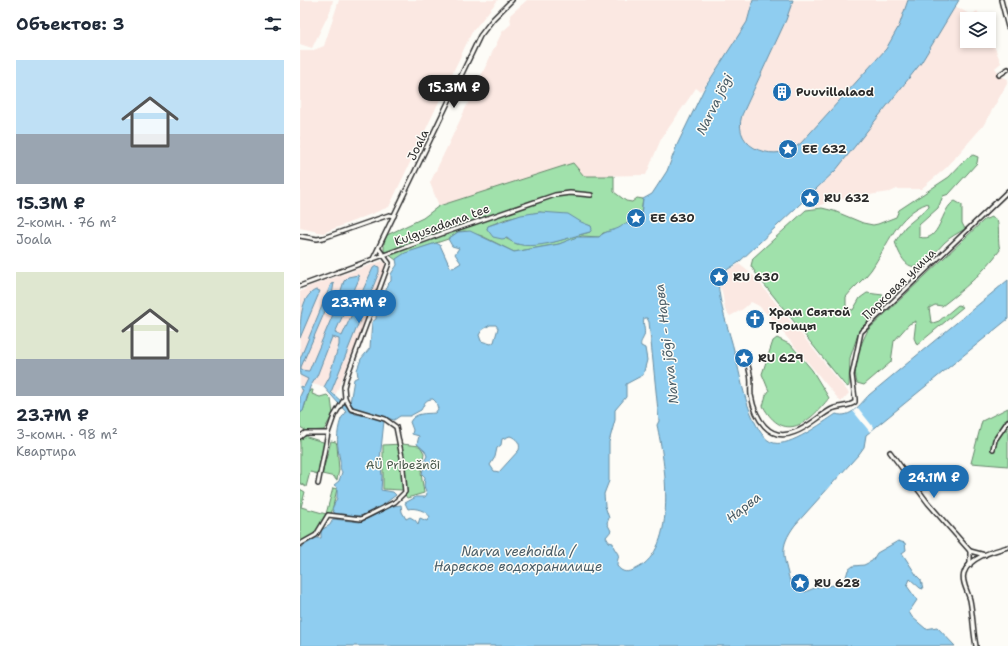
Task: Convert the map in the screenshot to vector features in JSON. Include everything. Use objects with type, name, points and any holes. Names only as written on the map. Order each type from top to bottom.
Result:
[{"type":"street","name":"Joala","points":[[373,259],[480,36],[493,19],[512,0]]},
{"type":"street","points":[[1001,0],[1008,27]]},
{"type":"street","points":[[999,75],[1008,69]]},
{"type":"street","name":"Парковая улица","points":[[744,353],[750,374],[751,395],[755,408],[763,425],[771,432],[783,435],[796,432],[832,408],[851,405],[855,402],[852,375],[861,332],[1008,192]]},
{"type":"street","name":"Kulgusadama tee","points":[[300,286],[441,234],[555,195],[570,193],[591,195]]},
{"type":"street","points":[[300,236],[317,239],[323,238],[389,215],[394,216]]},
{"type":"street","points":[[318,484],[328,433],[344,399],[346,379],[389,264],[379,249]]},
{"type":"street","points":[[300,544],[316,535],[328,515],[361,519],[402,496],[405,492],[402,457],[396,427],[385,419],[351,409],[344,399]]},
{"type":"street","points":[[993,449],[995,440],[1008,421]]},
{"type":"street","points":[[300,437],[308,433],[328,433]]},
{"type":"street","points":[[890,452],[928,504],[970,551],[985,555]]},
{"type":"street","points":[[976,646],[972,610],[964,573],[970,565],[985,555],[1008,547]]},
{"type":"street","points":[[970,551],[970,565]]},
{"type":"shaded area","points":[[300,0],[333,0],[331,9],[312,48],[300,44]]},
{"type":"shaded area","points":[[339,0],[498,0],[472,32],[389,207],[323,233],[300,228],[300,51],[311,51],[324,46]]},
{"type":"shaded area","points":[[527,0],[753,0],[747,22],[703,89],[700,91],[696,88],[661,139],[646,175],[581,175],[490,190],[439,206],[430,183],[502,32],[511,24],[510,15]]},
{"type":"shaded area","points":[[793,0],[908,0],[899,26],[886,49],[801,143],[790,151],[773,154],[757,149],[748,143],[742,136],[740,121],[786,20]]},
{"type":"shaded area","points":[[955,6],[966,12],[960,12],[960,48],[995,48],[1001,63],[995,68],[1001,76],[1008,79],[1007,84],[983,126],[947,167],[921,189],[897,189],[890,192],[833,200],[814,208],[809,197],[836,170],[921,63]]},
{"type":"shaded area","points":[[382,261],[385,263],[384,273],[336,394],[324,387],[312,384],[300,413],[300,292],[310,286]]},
{"type":"shaded area","points":[[739,264],[754,276],[849,393],[841,402],[770,317],[759,306],[751,302],[743,309],[730,316],[725,310],[722,291],[718,285],[719,280],[725,272]]},
{"type":"green space","points":[[973,155],[978,157],[977,163],[949,194],[943,196],[938,208],[919,225],[919,237],[926,238],[936,231],[946,211],[955,201],[962,205],[962,223],[965,229],[946,241],[930,258],[923,263],[917,266],[911,266],[906,263],[900,255],[895,242],[905,227],[929,207],[928,203],[917,208],[901,222],[871,270],[846,297],[846,309],[853,310],[860,298],[867,293],[883,295],[884,302],[859,331],[850,358],[848,387],[844,384],[759,278],[751,266],[753,258],[806,210],[822,208],[834,211],[863,223],[873,225],[896,217],[899,210],[949,177],[966,159]]},
{"type":"green space","points":[[573,163],[584,176],[614,176],[614,192],[626,201],[632,202],[637,198],[643,199],[641,214],[634,223],[624,224],[620,229],[603,233],[599,237],[582,236],[559,244],[514,252],[482,236],[465,231],[458,232],[448,239],[404,254],[396,260],[384,251],[384,242],[387,235],[423,218],[439,206]],"holes":[[[540,212],[591,226],[590,232],[554,242],[524,245],[517,244],[487,229],[488,226],[506,219]]]},
{"type":"green space","points":[[991,217],[997,220],[1000,250],[980,273],[958,294],[942,306],[935,305],[929,308],[931,322],[933,323],[939,321],[958,305],[963,307],[917,345],[914,338],[916,321],[909,324],[894,341],[891,362],[864,385],[857,383],[855,370],[856,363],[862,342],[868,330],[984,220]]},
{"type":"green space","points":[[777,338],[791,345],[812,370],[829,398],[805,422],[796,426],[788,427],[779,424],[771,418],[763,406],[766,395],[769,391],[762,374],[773,341]]},
{"type":"green space","points":[[310,390],[313,390],[312,394],[320,397],[327,395],[331,399],[333,414],[324,430],[307,431],[300,427],[300,413],[303,411]]},
{"type":"green space","points":[[1008,408],[1008,466],[971,463],[982,421]]},
{"type":"green space","points":[[304,436],[326,443],[318,474],[310,472],[306,487],[300,483],[300,440]]},
{"type":"green space","name":"AÜ Pribežnõi","points":[[331,441],[336,442],[337,445],[339,470],[337,480],[335,477],[322,474]]},
{"type":"green space","name":"AÜ Pribežnõi","points":[[402,444],[420,446],[424,453],[421,473],[424,493],[407,498],[402,490],[383,489],[383,445]]},
{"type":"green space","points":[[333,488],[337,489],[331,515],[328,515],[318,534],[300,546],[300,489],[305,492],[301,507],[326,514]]},
{"type":"water","name":"Narva veehoidla / Нарвское водохранилище","points":[[753,0],[793,0],[786,20],[742,115],[740,127],[743,137],[750,145],[769,153],[781,152],[791,149],[801,143],[886,49],[899,26],[908,0],[959,0],[921,63],[836,170],[738,263],[725,271],[718,280],[722,308],[750,411],[764,437],[770,442],[781,443],[797,438],[836,414],[841,415],[851,413],[869,395],[1008,280],[1008,319],[866,435],[864,447],[859,454],[795,525],[784,546],[784,559],[790,582],[805,592],[817,587],[844,584],[848,570],[853,566],[864,565],[872,561],[877,553],[898,541],[905,543],[906,550],[902,553],[921,580],[923,589],[910,579],[907,586],[917,600],[909,612],[912,617],[926,629],[937,627],[955,646],[300,646],[300,548],[316,538],[321,538],[321,530],[330,525],[333,519],[360,522],[393,506],[401,505],[402,512],[406,519],[410,517],[418,524],[420,518],[427,521],[430,517],[420,510],[408,509],[405,503],[416,497],[425,497],[427,494],[424,486],[425,477],[422,474],[427,456],[425,451],[417,444],[419,436],[412,434],[413,430],[410,422],[418,415],[435,413],[438,409],[436,402],[433,399],[428,400],[425,402],[421,410],[410,416],[400,416],[394,420],[356,409],[350,403],[354,379],[358,377],[357,370],[361,359],[370,348],[372,322],[376,319],[376,316],[386,297],[387,285],[391,281],[391,274],[397,265],[396,259],[405,253],[436,243],[440,245],[450,267],[453,268],[461,263],[455,254],[459,248],[452,246],[448,239],[458,232],[470,231],[514,252],[559,244],[577,237],[599,237],[602,234],[621,227],[624,224],[634,223],[641,214],[643,199],[652,194],[667,171],[677,145],[704,89],[747,22]],"holes":[[[644,318],[647,318],[649,322],[659,421],[657,425],[663,460],[666,503],[664,524],[659,543],[650,559],[636,569],[625,572],[617,566],[618,554],[613,543],[609,542],[606,537],[611,531],[607,523],[609,518],[605,506],[604,494],[609,481],[609,442],[615,420],[615,410],[626,397],[626,384],[643,375],[647,360],[645,348],[641,346],[644,336]],[[490,325],[496,325],[498,328],[494,342],[491,344],[481,341],[479,335],[482,330]],[[510,436],[516,439],[518,441],[519,450],[499,472],[494,471],[490,465],[495,457],[497,448],[501,445],[502,439]]]},
{"type":"water","points":[[540,212],[568,214],[591,226],[592,229],[590,232],[547,244],[524,245],[515,243],[507,238],[502,239],[493,237],[487,229],[488,226],[521,215]]},
{"type":"water","points":[[376,266],[379,267],[379,272],[331,392],[355,414],[373,417],[384,421],[380,459],[382,476],[381,490],[393,492],[396,495],[383,505],[361,516],[348,517],[335,514],[332,509],[337,498],[337,487],[334,485],[339,481],[342,472],[340,467],[338,429],[341,419],[346,412],[324,387],[330,376],[339,345],[339,339],[332,337],[317,376],[310,387],[303,411],[300,413],[300,396],[303,390],[300,386],[304,387],[308,379],[300,375],[300,359],[331,284],[334,283],[332,295],[301,370],[309,371],[334,312],[344,281],[348,277],[358,275],[359,279],[335,333],[342,336],[373,268]]},
{"type":"water","points":[[316,290],[320,291],[300,338],[301,318],[304,304],[311,293]]},
{"type":"pier","points":[[858,408],[874,428],[870,432],[853,411]]},
{"type":"place","name":"Puuvillalaod","points":[[782,92]]},
{"type":"place","name":"EE 632","points":[[788,149]]},
{"type":"place","name":"RU 632","points":[[810,198]]},
{"type":"place","name":"EE 630","points":[[636,218]]},
{"type":"place","name":"RU 630","points":[[719,277]]},
{"type":"place","name":"Храм Святой Троицы","points":[[755,319]]},
{"type":"place","name":"RU 629","points":[[744,358]]},
{"type":"place","name":"RU 628","points":[[800,583]]},
{"type":"water label","name":"Narva jõgi","points":[[714,104]]},
{"type":"water label","name":"Narva jõgi - Нарва","points":[[666,344]]},
{"type":"water label","name":"Нарва","points":[[743,507]]}]
